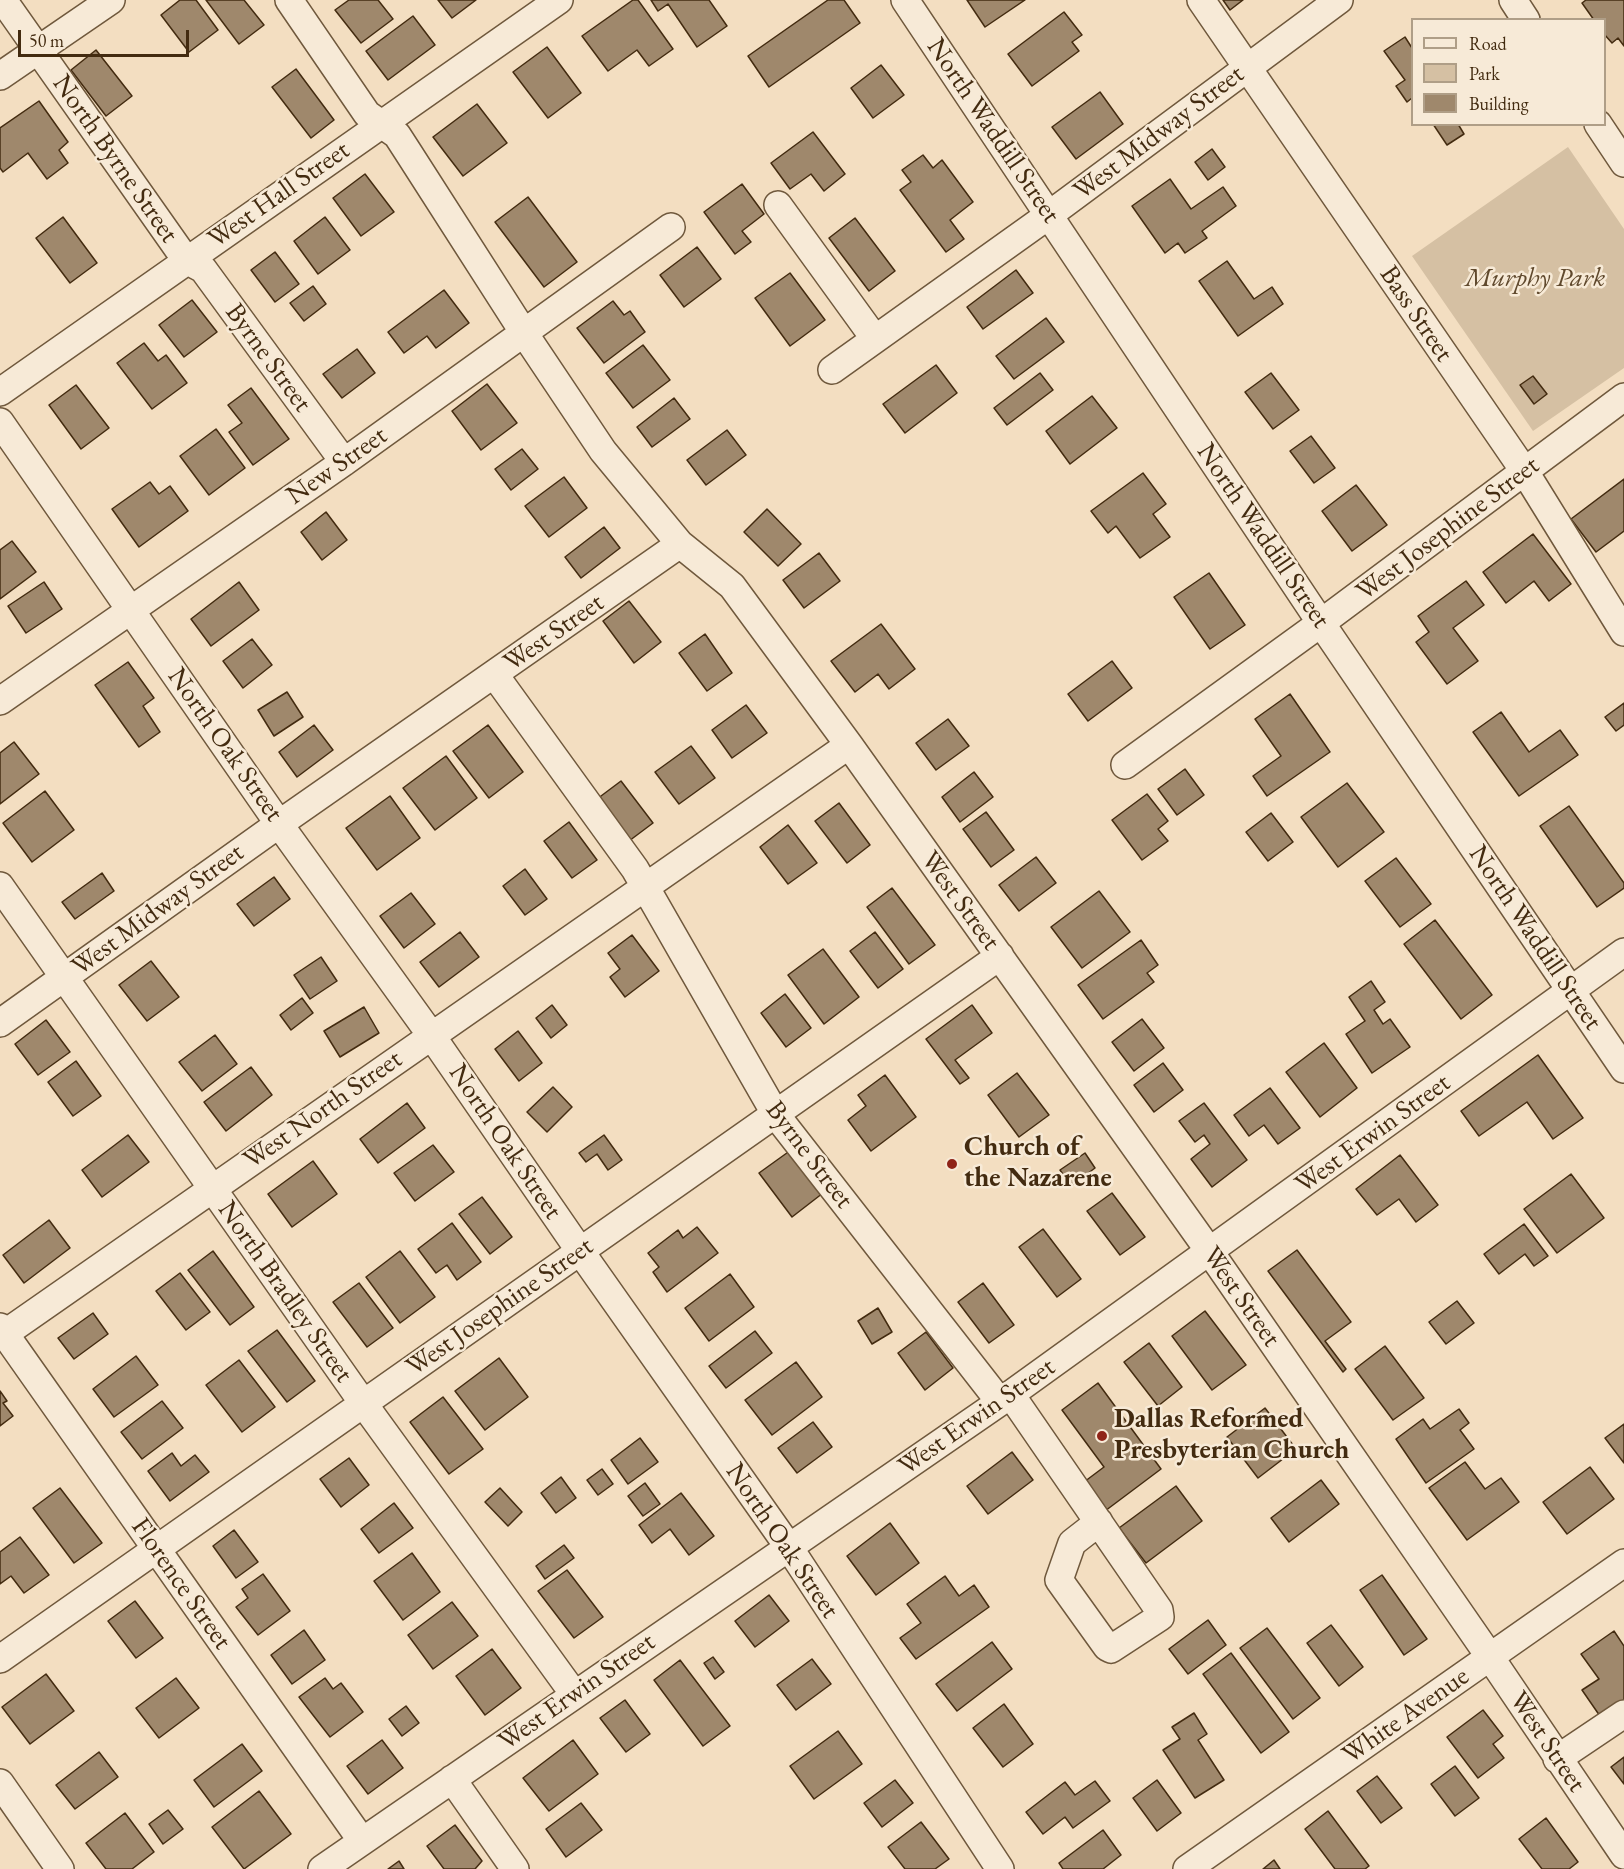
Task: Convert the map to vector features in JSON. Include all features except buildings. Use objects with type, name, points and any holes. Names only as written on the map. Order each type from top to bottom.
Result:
[{"type":"street","name":"North Byrne Street","points":[[3,0],[186,260]]},
{"type":"street","points":[[0,76],[111,0]]},
{"type":"street","name":"West Street","points":[[289,0],[367,114],[397,135],[603,452],[680,544],[732,586],[849,745],[1210,1252],[1490,1657],[1624,1856]]},
{"type":"street","name":"West Hall Street","points":[[0,392],[559,0]]},
{"type":"street","name":"North Waddill Street","points":[[904,0],[1321,623],[1624,1069]]},
{"type":"street","name":"Bass Street","points":[[1201,0],[1525,472],[1624,632]]},
{"type":"street","name":"West Midway Street","points":[[832,370],[1049,215],[1339,0]]},
{"type":"street","points":[[1513,0],[1525,18]]},
{"type":"street","points":[[1599,126],[1624,163]]},
{"type":"street","points":[[778,205],[875,339]]},
{"type":"street","name":"New Street","points":[[0,701],[344,462],[671,227]]},
{"type":"street","name":"Byrne Street","points":[[186,260],[203,269],[344,462]]},
{"type":"street","name":"West Josephine Street","points":[[1125,765],[1321,623],[1624,397]]},
{"type":"street","name":"North Oak Street","points":[[0,422],[279,824],[431,1035],[788,1546],[1000,1869]]},
{"type":"street","name":"West Street","points":[[644,890],[634,869],[494,674],[680,544]]},
{"type":"street","name":"West Midway Street","points":[[0,1023],[494,674]]},
{"type":"street","points":[[644,890],[849,745]]},
{"type":"street","name":"North Bradley Street","points":[[0,886],[363,1403],[574,1694]]},
{"type":"street","name":"Byrne Street","points":[[644,890],[776,1115],[1006,1398],[1099,1522]]},
{"type":"street","name":"West North Street","points":[[2,1332],[644,890]]},
{"type":"street","name":"West Erwin Street","points":[[322,1869],[1006,1398],[1624,952]]},
{"type":"street","name":"West Josephine Street","points":[[0,1659],[1000,956]]},
{"type":"street","name":"Florence Street","points":[[2,1332],[362,1841]]},
{"type":"street","name":"White Avenue","points":[[1187,1869],[1624,1563]]},
{"type":"street","points":[[1557,1759],[1624,1714]]},
{"type":"street","points":[[452,1779],[515,1869]]},
{"type":"street","points":[[0,1782],[60,1869]]},
{"type":"green space","name":"Murphy Park","points":[[1568,147],[1624,229],[1624,368],[1533,431],[1412,256]]},
{"type":"place","name":"Church of the Nazarene","points":[[952,1164]]},
{"type":"place","name":"Dallas Reformed Presbyterian Church","points":[[1102,1436]]}]
